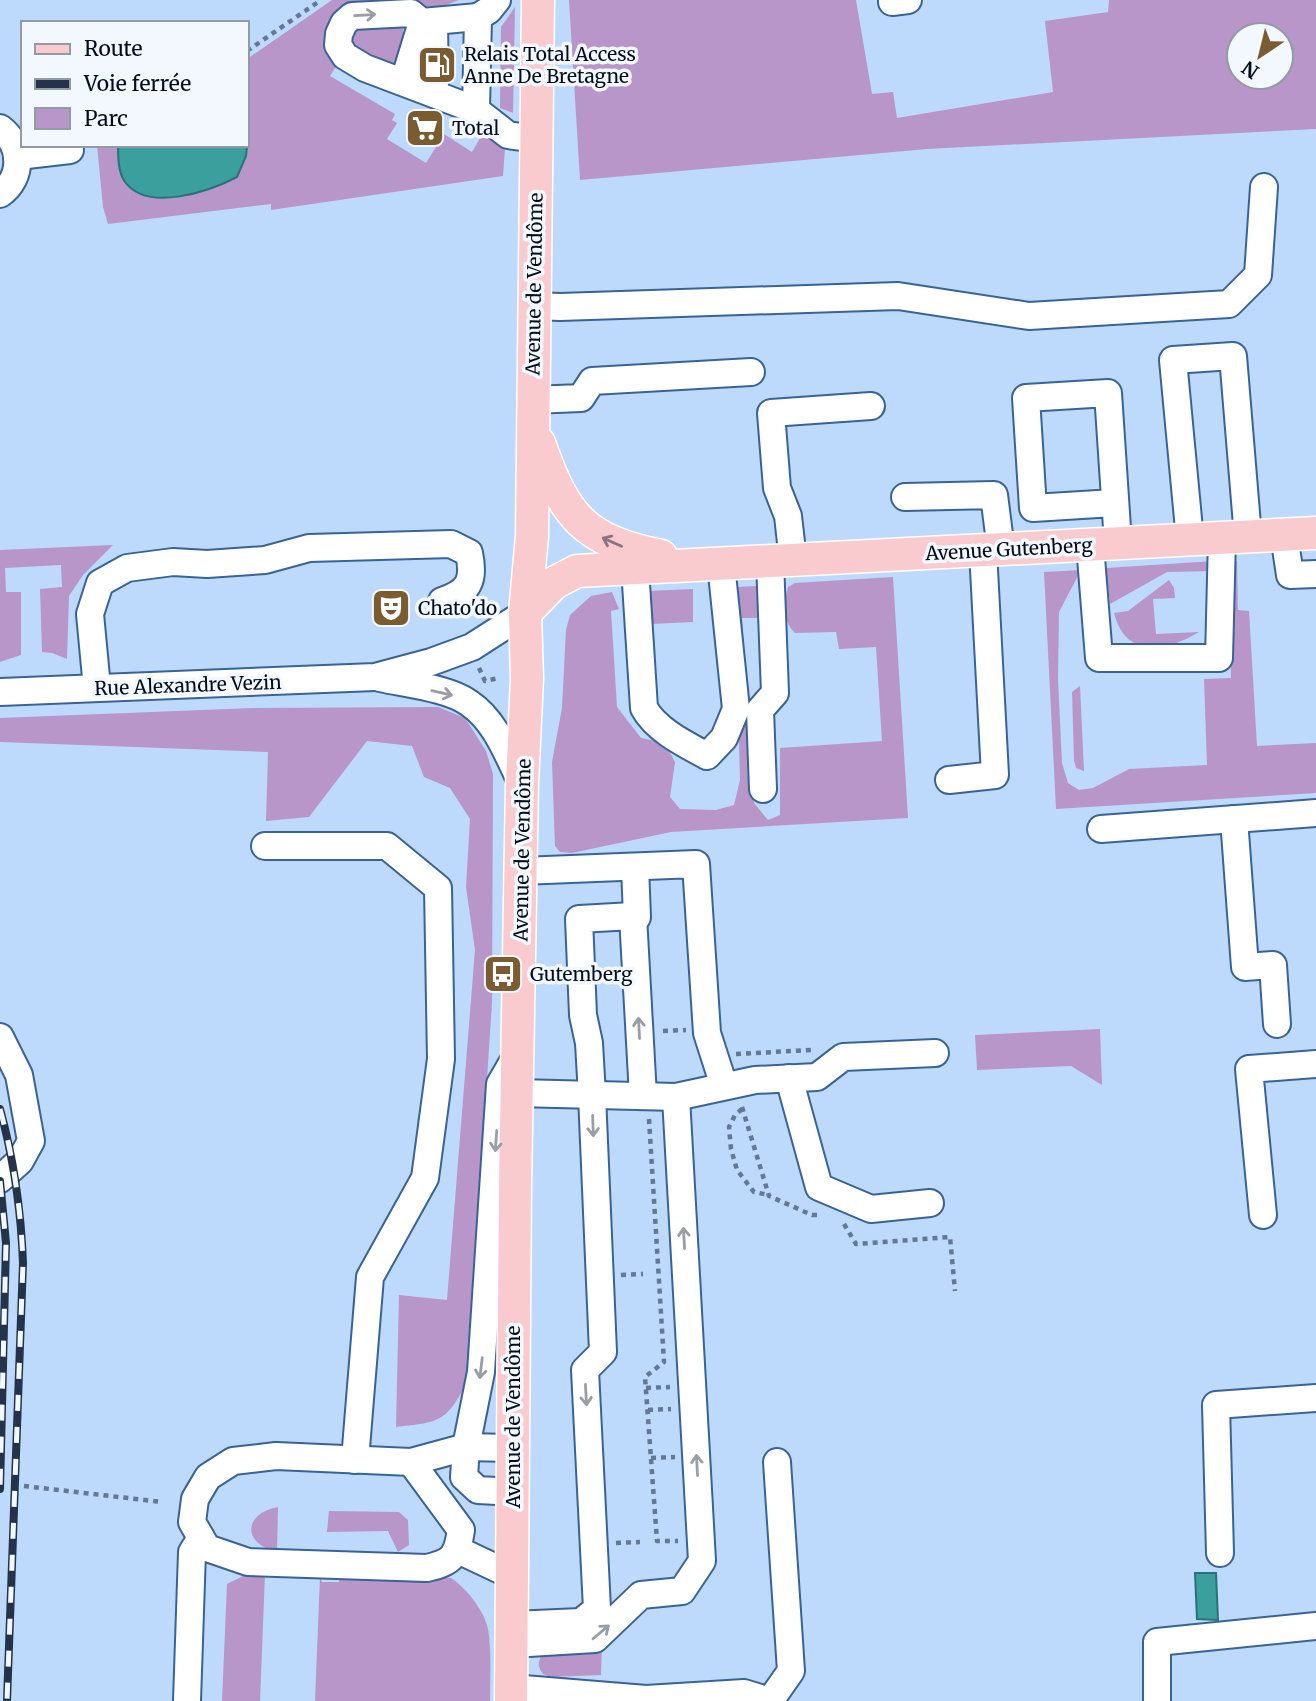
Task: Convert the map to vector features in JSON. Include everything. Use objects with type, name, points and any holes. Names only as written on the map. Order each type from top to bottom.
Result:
[{"type":"main road","name":"Avenue de Vendôme","points":[[511,1695],[517,1093],[522,784],[527,678],[525,613],[531,536],[538,0]]},
{"type":"main road","name":"Avenue Gutenberg","points":[[532,400],[536,433],[552,479],[571,512],[596,535],[627,549],[711,564]]},
{"type":"main road","name":"Avenue Gutenberg","points":[[525,613],[554,583],[577,571],[1316,533]]},
{"type":"street","points":[[892,0],[908,0]]},
{"type":"street","points":[[476,110],[488,9],[428,21],[411,13],[352,16],[344,23],[338,45],[345,56],[365,68],[476,110],[508,135],[536,139]]},
{"type":"street","points":[[404,82],[428,21]]},
{"type":"street","points":[[428,21],[435,94]]},
{"type":"street","points":[[0,128],[14,143],[18,156],[13,180],[0,194]]},
{"type":"street","points":[[18,156],[70,150]]},
{"type":"street","points":[[535,306],[898,296],[1029,316],[1229,304],[1258,275],[1264,187]]},
{"type":"street","points":[[1114,503],[1033,508],[1026,398],[1108,393],[1114,503],[1104,544],[1099,658],[1219,658],[1235,537],[1233,356],[1173,360],[1190,540]]},
{"type":"street","points":[[532,400],[581,398],[592,381],[751,372]]},
{"type":"street","points":[[763,789],[760,710],[775,693],[781,561],[788,516],[777,488],[771,413],[870,406]]},
{"type":"street","points":[[905,497],[994,495],[992,550],[995,775],[949,780]]},
{"type":"street","points":[[1284,535],[1290,575],[1316,574]]},
{"type":"street","points":[[97,688],[90,614],[100,583],[127,568],[173,562],[207,564],[265,560],[309,548],[451,544],[469,553],[472,567],[470,584],[457,596],[442,601]]},
{"type":"street","points":[[635,568],[644,708],[650,719],[707,756],[724,738],[736,709],[711,564]]},
{"type":"street","name":"Rue Alexandre Vezin","points":[[0,692],[375,677],[431,662],[472,647],[525,613]]},
{"type":"street","name":"Rue Alexandre Vezin","points":[[375,677],[455,695],[470,703],[496,731],[522,784]]},
{"type":"street","points":[[1101,829],[1316,813]]},
{"type":"street","points":[[1234,820],[1245,967],[1273,965],[1277,1024]]},
{"type":"street","points":[[265,846],[387,846],[438,888],[441,1059],[425,1178],[370,1277],[355,1460]]},
{"type":"street","points":[[521,871],[696,863],[709,1040],[724,1086]]},
{"type":"street","points":[[512,1634],[581,1622],[597,1609],[585,1370],[603,1352],[592,1095],[589,1043],[583,1015],[579,919],[637,917],[635,867]]},
{"type":"street","points":[[633,916],[646,1103]]},
{"type":"street","points":[[0,1037],[19,1075],[31,1141],[20,1161],[0,1179]]},
{"type":"street","points":[[513,1492],[478,1490],[464,1477],[481,1372],[500,1084],[518,1053]]},
{"type":"street","points":[[517,1093],[592,1095],[646,1103],[755,1080],[817,1077],[843,1057],[935,1053]]},
{"type":"street","points":[[1263,1215],[1249,1069],[1316,1064]]},
{"type":"street","points":[[789,1078],[819,1186],[871,1209],[930,1203]]},
{"type":"street","points":[[512,1634],[595,1639],[641,1595],[682,1591],[702,1560],[676,1097]]},
{"type":"street","points":[[1220,1553],[1216,1405],[1316,1398]]},
{"type":"street","points":[[411,1462],[461,1530],[458,1550],[446,1563],[427,1568],[248,1562],[207,1548],[192,1522],[195,1499],[208,1476],[233,1461],[276,1456],[411,1462],[467,1447],[513,1448]]},
{"type":"street","points":[[511,1695],[646,1699],[744,1693],[770,1701],[791,1671],[777,1462]]},
{"type":"street","points":[[187,1701],[192,1552],[201,1538]]},
{"type":"street","points":[[458,1550],[513,1576]]},
{"type":"street","points":[[597,1603],[631,1604]]},
{"type":"street","points":[[1157,1701],[1157,1642],[1316,1626]]},
{"type":"path","points":[[248,50],[321,0]]},
{"type":"path","points":[[477,665],[485,681],[499,678]]},
{"type":"path","points":[[651,1031],[700,1030],[700,1034],[731,1055],[824,1049]]},
{"type":"path","points":[[646,1103],[664,1362],[645,1377],[657,1541]]},
{"type":"path","points":[[743,1109],[735,1115],[729,1127],[737,1170],[754,1192],[769,1196]]},
{"type":"path","points":[[646,1388],[683,1386]]},
{"type":"path","points":[[648,1410],[683,1408]]},
{"type":"path","points":[[651,1458],[687,1456]]},
{"type":"path","points":[[23,1486],[162,1502]]},
{"type":"green space","points":[[332,0],[459,0],[444,6],[355,7],[339,62],[330,76],[395,114],[392,120],[397,123],[387,139],[426,163],[444,134],[472,152],[483,133],[505,148],[503,176],[271,210],[271,204],[108,224],[103,207],[97,147],[248,147],[248,58]]},
{"type":"green space","points":[[569,0],[856,0],[872,94],[893,92],[897,118],[1053,92],[1045,21],[1108,12],[1109,0],[1316,0],[1316,129],[927,149],[580,180]]},
{"type":"green space","points":[[515,7],[513,113],[500,108],[501,27]]},
{"type":"green space","points":[[354,21],[403,23],[403,61],[393,72],[345,41]]},
{"type":"green space","points":[[113,545],[83,575],[69,596],[67,659],[42,652],[40,589],[62,587],[61,565],[5,568],[6,592],[21,592],[21,655],[0,662],[0,550]]},
{"type":"green space","points":[[1214,561],[1215,571],[1167,572],[1110,604],[1106,568]]},
{"type":"green space","points":[[1237,561],[1238,610],[1249,611],[1257,746],[1316,743],[1316,793],[1056,809],[1044,572],[1081,570],[1059,612],[1058,679],[1062,763],[1068,783],[1079,790],[1093,788],[1129,769],[1207,765],[1204,679],[1231,678],[1229,562]]},
{"type":"green space","points":[[893,577],[908,818],[671,832],[572,853],[560,852],[555,846],[552,762],[562,708],[566,630],[570,615],[591,596],[612,592],[619,609],[611,611],[617,707],[641,738],[665,743],[675,762],[670,797],[680,809],[716,810],[734,805],[740,780],[735,587],[759,586],[761,618],[742,618],[754,803],[768,820],[780,815],[780,748],[882,741],[876,647],[839,649],[836,632],[795,633],[788,623],[785,611],[788,587],[795,583]]},
{"type":"green space","points":[[1169,580],[1174,588],[1175,598],[1153,599],[1156,634],[1199,632],[1161,647],[1137,644],[1120,628],[1114,613],[1128,611]]},
{"type":"green space","points":[[693,589],[693,622],[651,624],[648,591]]},
{"type":"green space","points":[[1080,686],[1084,771],[1076,768],[1074,760],[1072,692]]},
{"type":"green space","points":[[438,707],[465,718],[486,751],[493,774],[492,1003],[467,1382],[453,1406],[440,1418],[422,1424],[396,1427],[399,1295],[447,1300],[475,950],[466,887],[470,819],[450,788],[424,777],[412,746],[367,741],[309,817],[266,821],[268,752],[0,742],[0,718],[253,708]]},
{"type":"green space","points":[[1100,1029],[1102,1085],[1071,1066],[977,1070],[975,1035]]},
{"type":"green space","points":[[278,1507],[277,1551],[258,1543],[251,1530],[258,1516]]},
{"type":"green space","points":[[329,1511],[399,1512],[408,1520],[409,1545],[398,1552],[388,1531],[327,1532]]},
{"type":"green space","points":[[247,1574],[265,1574],[260,1701],[222,1701],[227,1584]]},
{"type":"green space","points":[[339,1575],[451,1578],[456,1582],[477,1605],[489,1632],[490,1701],[315,1701],[320,1576],[322,1582],[339,1582]]},
{"type":"green space","points":[[602,1646],[601,1675],[551,1677],[543,1674],[539,1667],[542,1655]]},
{"type":"shaded area","points":[[118,147],[247,147],[237,177],[196,193],[163,198],[135,191],[125,182],[118,159]]},
{"type":"shaded area","points":[[1195,1573],[1216,1573],[1218,1620],[1197,1619]]},
{"type":"railway","points":[[0,1109],[16,1185],[23,1263],[7,1701]]},
{"type":"railway","points":[[0,1181],[6,1243],[0,1489]]},
{"type":"place","name":"Relais Total Access Anne De Bretagne","points":[[437,65]]},
{"type":"place","name":"Total","points":[[425,128]]},
{"type":"place","name":"Chato'do","points":[[391,608]]},
{"type":"place","name":"Gutemberg","points":[[503,974]]}]
